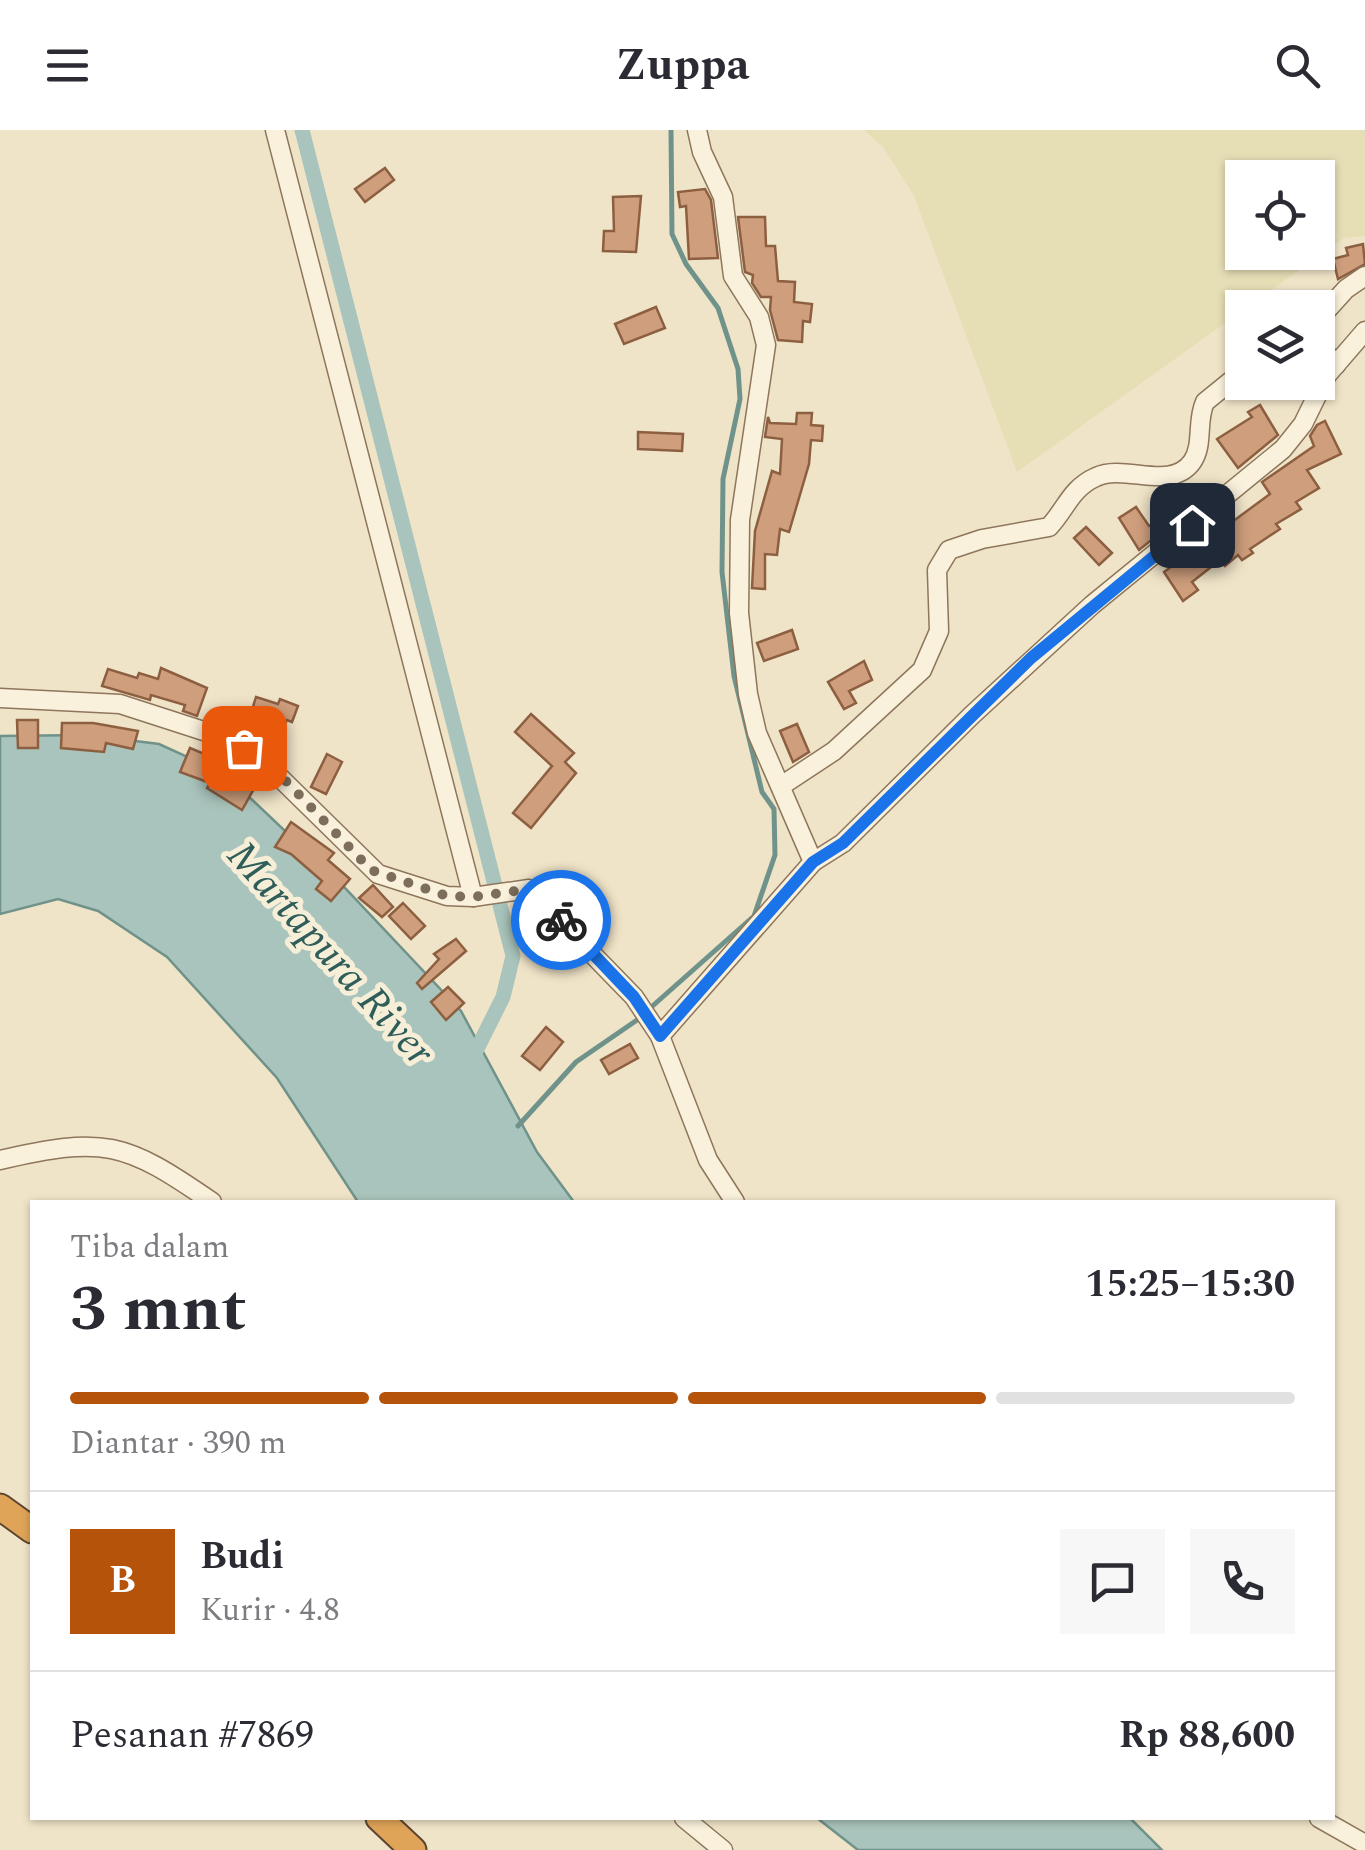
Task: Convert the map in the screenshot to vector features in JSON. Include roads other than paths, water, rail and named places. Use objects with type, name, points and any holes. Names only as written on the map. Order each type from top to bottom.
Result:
[{"type":"highway","points":[[0,1506],[30,1528]]},
{"type":"highway","points":[[381,1820],[413,1850]]},
{"type":"street","points":[[275,130],[476,896]]},
{"type":"street","points":[[696,130],[723,196],[733,276],[754,308],[764,333],[764,359],[740,520],[739,613],[752,716],[813,862]]},
{"type":"street","points":[[1335,301],[1365,276]]},
{"type":"street","points":[[1335,360],[1365,330]]},
{"type":"street","points":[[782,789],[834,751],[922,670],[936,645],[937,570],[949,550],[1048,526],[1072,493],[1105,473],[1162,476],[1181,472],[1195,456],[1205,402],[1225,386]]},
{"type":"street","points":[[657,1030],[813,862],[843,843],[1080,616],[1283,449],[1303,424],[1315,400]]},
{"type":"street","points":[[0,698],[120,704],[216,736],[244,748],[273,769],[371,870],[435,894],[476,896],[523,888],[537,895],[634,997],[657,1030],[708,1160],[734,1200]]},
{"type":"street","points":[[0,1160],[79,1144],[108,1146],[152,1164],[209,1200]]},
{"type":"street","points":[[686,1820],[723,1850]]},
{"type":"street","points":[[1323,1820],[1365,1844]]},
{"type":"water","name":"Martapura River","points":[[87,735],[159,744],[225,774],[345,888],[461,1011],[537,1152],[573,1200],[357,1200],[277,1078],[167,957],[98,911],[58,899],[0,914],[0,736]]},
{"type":"water","points":[[820,1820],[1132,1820],[1162,1850],[858,1850]]},
{"type":"waterway","points":[[302,130],[513,956],[503,997],[471,1061]]},
{"type":"waterway","points":[[648,1010],[754,916],[775,855],[774,809],[762,792],[734,676],[722,572],[723,479],[740,399],[738,369],[718,308],[686,264],[672,234],[671,130]]},
{"type":"waterway","points":[[518,1126],[576,1062],[640,1018]]}]
